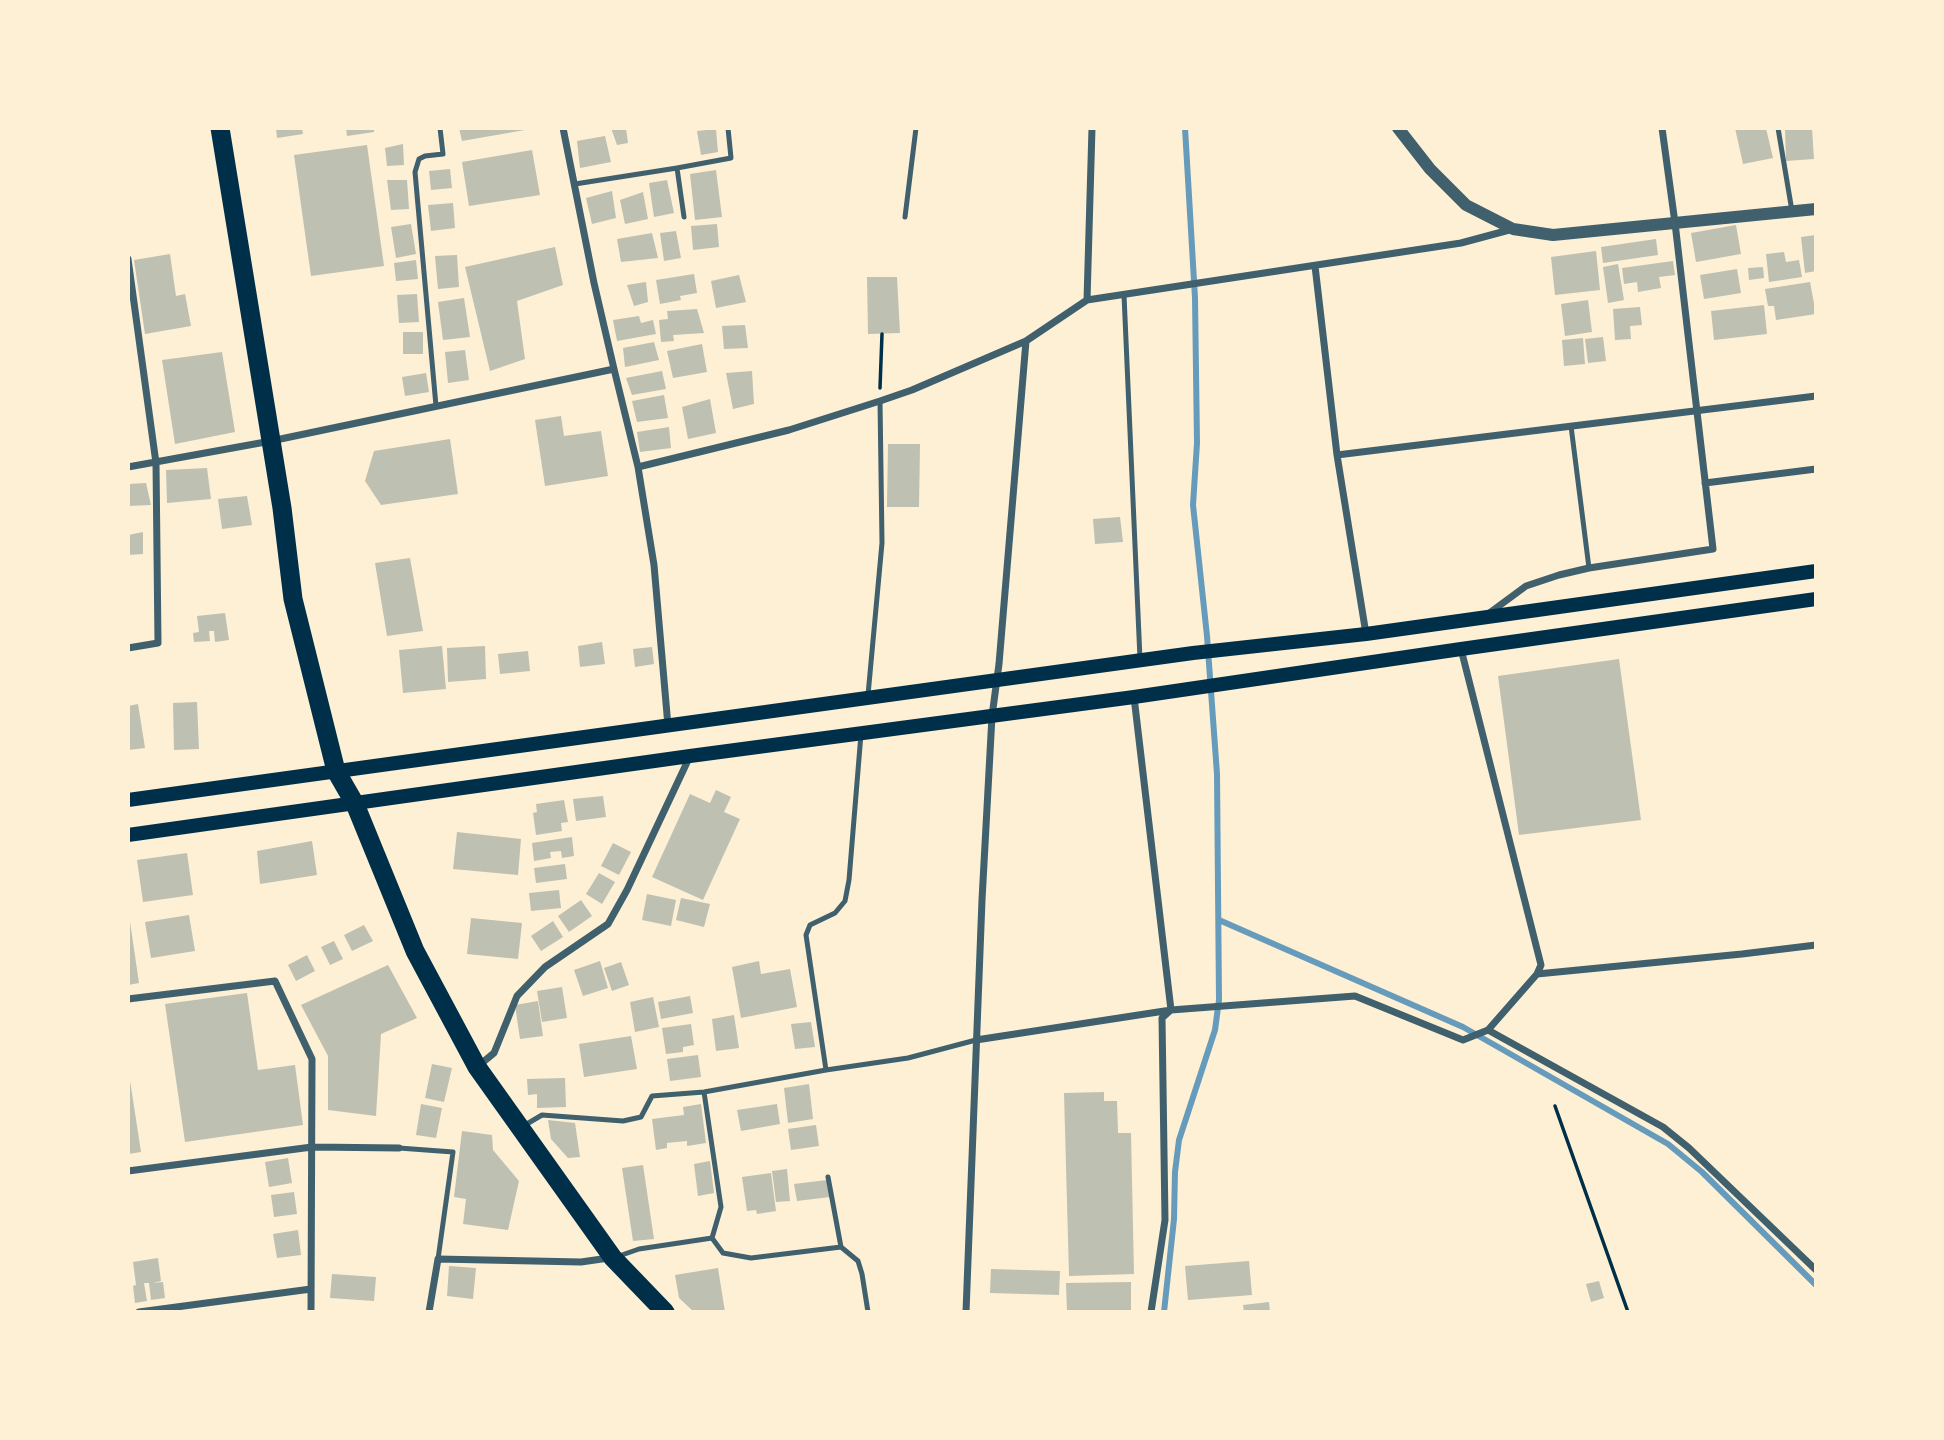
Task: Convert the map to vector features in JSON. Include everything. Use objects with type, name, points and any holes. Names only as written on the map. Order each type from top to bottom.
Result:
[{"type":"highway","points":[[220,128],[282,508],[293,599],[336,771],[355,804],[415,951],[477,1067],[613,1258],[665,1312]]},
{"type":"main road","points":[[128,800],[1193,653],[1366,634],[1816,571]]},
{"type":"main road","points":[[128,835],[1134,697],[1816,599]]},
{"type":"street","points":[[563,128],[594,283],[638,467],[654,565],[668,726]]},
{"type":"street","points":[[1087,300],[1092,128]]},
{"type":"street","points":[[1398,128],[1430,169],[1466,205],[1513,229],[1553,235],[1816,209]]},
{"type":"street","points":[[1484,617],[1526,586],[1589,568],[1713,549],[1662,128]]},
{"type":"street","points":[[638,467],[789,429],[912,390],[1026,341],[1087,300],[1461,243],[1513,229]]},
{"type":"street","points":[[128,259],[156,463],[158,643],[128,648]]},
{"type":"street","points":[[1315,266],[1337,455],[1366,634]]},
{"type":"street","points":[[128,324],[138,323]]},
{"type":"street","points":[[966,1312],[992,716],[1026,341]]},
{"type":"street","points":[[128,467],[271,441],[614,369]]},
{"type":"street","points":[[1337,455],[1816,396]]},
{"type":"street","points":[[1705,483],[1816,469]]},
{"type":"street","points":[[976,1040],[1171,1010],[1355,996],[1463,1040],[1488,1030],[1537,974],[1541,965],[1461,649]]},
{"type":"street","points":[[1134,697],[1171,1010]]},
{"type":"street","points":[[477,1067],[494,1053],[517,996],[545,967],[608,924],[690,757]]},
{"type":"street","points":[[1537,974],[1816,945]]},
{"type":"street","points":[[128,999],[275,981],[312,1059],[311,1312]]},
{"type":"street","points":[[1152,1312],[1165,1220],[1162,1018],[1171,1010]]},
{"type":"street","points":[[1488,1030],[1663,1127],[1689,1148],[1816,1270]]},
{"type":"street","points":[[128,1171],[312,1147],[399,1149]]},
{"type":"street","points":[[429,1312],[438,1259],[581,1262],[613,1258]]},
{"type":"street","points":[[139,1312],[312,1289]]},
{"type":"lane","points":[[436,407],[415,172],[419,159],[443,153],[440,128]]},
{"type":"lane","points":[[575,184],[731,158],[728,128]]},
{"type":"lane","points":[[905,217],[916,128]]},
{"type":"lane","points":[[1778,128],[1792,212]]},
{"type":"lane","points":[[677,168],[684,217]]},
{"type":"lane","points":[[1124,295],[1140,661]]},
{"type":"lane","points":[[868,699],[882,542],[880,401]]},
{"type":"lane","points":[[1571,426],[1589,568]]},
{"type":"lane","points":[[826,1070],[806,935],[810,925],[835,913],[845,901],[861,734]]},
{"type":"lane","points":[[519,1128],[542,1115],[623,1121],[641,1117],[652,1096],[704,1092],[908,1058],[976,1040]]},
{"type":"lane","points":[[704,1092],[720,1207],[712,1238]]},
{"type":"lane","points":[[399,1149],[453,1152],[438,1259]]},
{"type":"lane","points":[[828,1177],[841,1247],[858,1261],[868,1312]]},
{"type":"lane","points":[[712,1238],[723,1253],[751,1258],[841,1247]]},
{"type":"lane","points":[[613,1258],[639,1249],[712,1238]]},
{"type":"path","points":[[880,401],[882,334]]},
{"type":"path","points":[[1555,1107],[1628,1312]]},
{"type":"building","points":[[276,128],[302,128],[303,134],[277,138]]},
{"type":"building","points":[[346,128],[374,128],[374,132],[347,136]]},
{"type":"building","points":[[459,128],[525,128],[525,130],[462,141]]},
{"type":"building","points":[[611,128],[626,128],[628,143],[617,145]]},
{"type":"building","points":[[1735,128],[1766,128],[1773,158],[1743,164]]},
{"type":"building","points":[[1785,128],[1812,128],[1814,159],[1786,161]]},
{"type":"building","points":[[716,129],[718,152],[701,155],[697,131]]},
{"type":"building","points":[[605,136],[611,162],[580,168],[577,141]]},
{"type":"building","points":[[403,144],[404,165],[387,166],[385,148]]},
{"type":"building","points":[[367,145],[384,266],[311,276],[294,155]]},
{"type":"building","points":[[532,150],[540,195],[469,206],[462,162]]},
{"type":"building","points":[[450,169],[452,188],[431,190],[429,171]]},
{"type":"building","points":[[716,170],[722,217],[695,220],[690,174]]},
{"type":"building","points":[[387,180],[407,180],[409,209],[391,210]]},
{"type":"building","points":[[667,180],[674,213],[654,217],[649,183]]},
{"type":"building","points":[[612,191],[616,218],[592,224],[586,198]]},
{"type":"building","points":[[643,192],[648,219],[625,224],[620,200]]},
{"type":"building","points":[[453,203],[455,228],[431,231],[428,205]]},
{"type":"building","points":[[411,224],[416,254],[396,258],[391,227]]},
{"type":"building","points":[[717,224],[719,247],[693,250],[691,226]]},
{"type":"building","points":[[1736,225],[1741,254],[1696,262],[1691,233]]},
{"type":"building","points":[[676,231],[681,258],[664,261],[660,233]]},
{"type":"building","points":[[652,233],[658,258],[621,262],[617,239]]},
{"type":"building","points":[[1816,235],[1816,271],[1805,273],[1801,237]]},
{"type":"building","points":[[1656,239],[1658,255],[1603,263],[1601,247]]},
{"type":"building","points":[[555,247],[563,285],[517,301],[525,359],[490,371],[465,267]]},
{"type":"building","points":[[1596,251],[1600,290],[1555,295],[1551,257]]},
{"type":"building","points":[[1784,252],[1786,262],[1799,260],[1802,277],[1769,282],[1766,254]]},
{"type":"building","points":[[170,254],[176,296],[185,294],[191,326],[145,334],[134,260]]},
{"type":"building","points":[[457,255],[459,287],[438,289],[435,256]]},
{"type":"building","points":[[416,260],[418,279],[396,281],[394,263]]},
{"type":"building","points":[[1673,261],[1675,275],[1659,277],[1661,288],[1638,292],[1637,282],[1624,284],[1622,268]]},
{"type":"building","points":[[1618,264],[1624,300],[1608,303],[1603,267]]},
{"type":"building","points":[[1763,267],[1764,278],[1749,280],[1748,268]]},
{"type":"building","points":[[1737,269],[1741,293],[1704,299],[1700,275]]},
{"type":"building","points":[[694,274],[697,293],[680,296],[681,300],[660,304],[656,280]]},
{"type":"building","points":[[739,275],[746,302],[716,308],[711,281]]},
{"type":"building","points":[[867,277],[897,277],[900,333],[868,334]]},
{"type":"building","points":[[646,282],[648,302],[634,306],[627,285]]},
{"type":"building","points":[[1810,282],[1816,314],[1776,320],[1774,306],[1768,306],[1765,289]]},
{"type":"building","points":[[417,294],[419,322],[399,323],[397,295]]},
{"type":"building","points":[[464,298],[470,337],[443,340],[438,302]]},
{"type":"building","points":[[1588,300],[1592,332],[1565,336],[1561,304]]},
{"type":"building","points":[[1764,305],[1767,334],[1714,340],[1711,311]]},
{"type":"building","points":[[1640,307],[1642,325],[1630,326],[1631,339],[1615,340],[1613,309]]},
{"type":"building","points":[[697,309],[704,333],[673,335],[674,341],[661,342],[659,320],[668,319],[667,311]]},
{"type":"building","points":[[639,316],[641,323],[653,320],[656,334],[617,341],[613,320]]},
{"type":"building","points":[[745,325],[748,348],[724,349],[722,326]]},
{"type":"building","points":[[403,332],[423,332],[423,354],[403,354]]},
{"type":"building","points":[[1603,337],[1606,361],[1588,363],[1585,339]]},
{"type":"building","points":[[1583,338],[1585,364],[1564,366],[1562,340]]},
{"type":"building","points":[[654,342],[659,360],[625,367],[623,348]]},
{"type":"building","points":[[702,344],[707,372],[673,378],[667,351]]},
{"type":"building","points":[[465,350],[469,380],[448,383],[445,352]]},
{"type":"building","points":[[222,352],[235,432],[175,444],[162,360]]},
{"type":"building","points":[[662,371],[666,389],[632,395],[626,378]]},
{"type":"building","points":[[752,371],[754,404],[733,409],[726,373]]},
{"type":"building","points":[[426,373],[429,392],[405,396],[402,377]]},
{"type":"building","points":[[664,395],[668,418],[637,422],[632,401]]},
{"type":"building","points":[[710,399],[716,433],[688,439],[682,407]]},
{"type":"building","points":[[561,416],[564,436],[601,431],[608,476],[545,486],[535,420]]},
{"type":"building","points":[[669,427],[671,448],[640,452],[637,432]]},
{"type":"building","points":[[450,439],[458,494],[381,505],[365,481],[374,451]]},
{"type":"building","points":[[888,444],[920,444],[919,507],[887,507]]},
{"type":"building","points":[[207,468],[211,499],[167,503],[166,470]]},
{"type":"building","points":[[146,483],[151,505],[128,506],[128,484]]},
{"type":"building","points":[[247,496],[252,525],[222,529],[218,499]]},
{"type":"building","points":[[1120,517],[1123,542],[1095,544],[1093,519]]},
{"type":"building","points":[[143,532],[143,554],[128,555],[128,535]]},
{"type":"building","points":[[410,558],[423,631],[387,636],[375,563]]},
{"type":"building","points":[[225,613],[229,640],[215,642],[214,631],[209,631],[210,641],[194,642],[193,633],[199,632],[197,616]]},
{"type":"building","points":[[602,642],[605,664],[580,667],[578,646]]},
{"type":"building","points":[[442,646],[446,689],[403,693],[399,650]]},
{"type":"building","points":[[485,646],[486,679],[448,682],[447,648]]},
{"type":"building","points":[[652,647],[654,664],[635,667],[633,649]]},
{"type":"building","points":[[528,651],[530,671],[500,674],[498,654]]},
{"type":"building","points":[[1619,659],[1641,820],[1519,835],[1498,676]]},
{"type":"building","points":[[197,702],[199,749],[174,750],[173,703]]},
{"type":"building","points":[[138,704],[145,748],[128,750],[128,706]]},
{"type":"building","points":[[716,790],[731,797],[724,812],[740,819],[703,900],[652,877],[690,794],[710,803]]},
{"type":"building","points":[[603,796],[606,817],[576,821],[573,799]]},
{"type":"building","points":[[564,800],[568,822],[561,823],[562,831],[536,835],[533,813],[537,812],[536,804]]},
{"type":"building","points":[[457,832],[521,839],[518,875],[453,869]]},
{"type":"building","points":[[572,837],[574,856],[562,858],[561,851],[550,852],[551,858],[534,861],[532,843]]},
{"type":"building","points":[[312,841],[317,875],[260,884],[257,851]]},
{"type":"building","points":[[613,843],[631,852],[619,875],[601,866]]},
{"type":"building","points":[[187,853],[193,895],[143,902],[137,860]]},
{"type":"building","points":[[565,864],[567,879],[536,883],[534,868]]},
{"type":"building","points":[[599,873],[615,882],[602,904],[586,894]]},
{"type":"building","points":[[559,890],[561,908],[531,911],[529,893]]},
{"type":"building","points":[[647,894],[676,900],[671,926],[642,920]]},
{"type":"building","points":[[681,898],[710,904],[704,927],[676,920]]},
{"type":"building","points":[[581,900],[592,916],[569,932],[558,916]]},
{"type":"building","points":[[128,915],[139,983],[128,985]]},
{"type":"building","points":[[189,915],[195,951],[151,958],[145,922]]},
{"type":"building","points":[[471,918],[522,923],[518,959],[467,954]]},
{"type":"building","points":[[553,921],[563,937],[541,951],[531,936]]},
{"type":"building","points":[[364,925],[373,941],[352,951],[344,935]]},
{"type":"building","points":[[334,941],[343,959],[330,965],[321,947]]},
{"type":"building","points":[[307,955],[315,971],[296,981],[288,965]]},
{"type":"building","points":[[600,961],[608,988],[583,996],[574,970]]},
{"type":"building","points":[[759,961],[761,974],[790,969],[797,1007],[741,1018],[732,967]]},
{"type":"building","points":[[621,962],[629,985],[612,991],[604,968]]},
{"type":"building","points":[[388,965],[417,1018],[381,1034],[376,1116],[328,1110],[328,1056],[301,1005]]},
{"type":"building","points":[[562,987],[567,1018],[542,1022],[537,991]]},
{"type":"building","points":[[247,993],[258,1070],[295,1065],[303,1125],[185,1142],[165,1004]]},
{"type":"building","points":[[690,996],[693,1013],[661,1019],[658,1002]]},
{"type":"building","points":[[653,997],[659,1027],[635,1032],[630,1002]]},
{"type":"building","points":[[538,1001],[543,1036],[520,1039],[515,1005]]},
{"type":"building","points":[[734,1015],[739,1048],[716,1051],[712,1019]]},
{"type":"building","points":[[811,1022],[815,1047],[795,1049],[791,1024]]},
{"type":"building","points":[[691,1024],[694,1045],[683,1047],[683,1052],[666,1054],[662,1028]]},
{"type":"building","points":[[631,1036],[637,1069],[584,1077],[579,1044]]},
{"type":"building","points":[[698,1055],[701,1077],[670,1081],[667,1059]]},
{"type":"building","points":[[432,1064],[452,1068],[444,1102],[425,1098]]},
{"type":"building","points":[[128,1074],[141,1152],[128,1154]]},
{"type":"building","points":[[565,1078],[566,1107],[537,1108],[537,1094],[528,1095],[527,1079]]},
{"type":"building","points":[[809,1084],[813,1119],[788,1123],[784,1088]]},
{"type":"building","points":[[1104,1092],[1104,1101],[1117,1101],[1118,1133],[1131,1133],[1134,1274],[1069,1276],[1064,1093]]},
{"type":"building","points":[[421,1104],[442,1108],[436,1138],[416,1135]]},
{"type":"building","points":[[701,1104],[706,1143],[687,1146],[687,1141],[667,1143],[667,1148],[656,1150],[652,1119],[684,1115],[683,1107]]},
{"type":"building","points":[[777,1104],[780,1124],[741,1131],[737,1110]]},
{"type":"building","points":[[548,1120],[575,1123],[580,1157],[568,1158],[551,1139]]},
{"type":"building","points":[[816,1125],[819,1146],[791,1150],[788,1129]]},
{"type":"building","points":[[462,1131],[492,1135],[493,1150],[519,1181],[508,1230],[463,1224],[466,1199],[454,1197]]},
{"type":"building","points":[[288,1158],[292,1183],[269,1187],[265,1162]]},
{"type":"building","points":[[710,1161],[714,1193],[698,1196],[694,1164]]},
{"type":"building","points":[[643,1165],[654,1239],[633,1241],[622,1168]]},
{"type":"building","points":[[787,1169],[790,1201],[776,1202],[772,1171]]},
{"type":"building","points":[[771,1173],[776,1211],[757,1214],[756,1210],[747,1211],[742,1177]]},
{"type":"building","points":[[827,1180],[830,1197],[797,1201],[794,1184]]},
{"type":"building","points":[[294,1192],[297,1214],[274,1217],[271,1195]]},
{"type":"building","points":[[298,1230],[301,1255],[277,1258],[273,1234]]},
{"type":"building","points":[[158,1258],[161,1281],[153,1283],[163,1282],[165,1298],[151,1300],[149,1283],[144,1283],[147,1301],[135,1303],[133,1262]]},
{"type":"building","points":[[1249,1261],[1252,1295],[1188,1300],[1185,1266]]},
{"type":"building","points":[[449,1266],[476,1268],[473,1299],[447,1296]]},
{"type":"building","points":[[718,1268],[725,1312],[694,1312],[679,1298],[675,1275]]},
{"type":"building","points":[[991,1269],[1060,1271],[1059,1295],[990,1293]]},
{"type":"building","points":[[332,1274],[376,1277],[374,1301],[330,1298]]},
{"type":"building","points":[[1599,1281],[1604,1298],[1591,1302],[1586,1284]]},
{"type":"building","points":[[1131,1282],[1131,1312],[1067,1312],[1066,1283]]},
{"type":"building","points":[[1269,1302],[1270,1312],[1244,1312],[1243,1305]]},
{"type":"waterway","points":[[1164,1312],[1179,1140],[1215,1030],[1219,1000],[1217,774],[1207,636],[1193,505],[1197,443],[1195,298],[1185,128]]},
{"type":"waterway","points":[[1219,920],[1463,1027],[1668,1144],[1702,1172],[1816,1285]]}]
